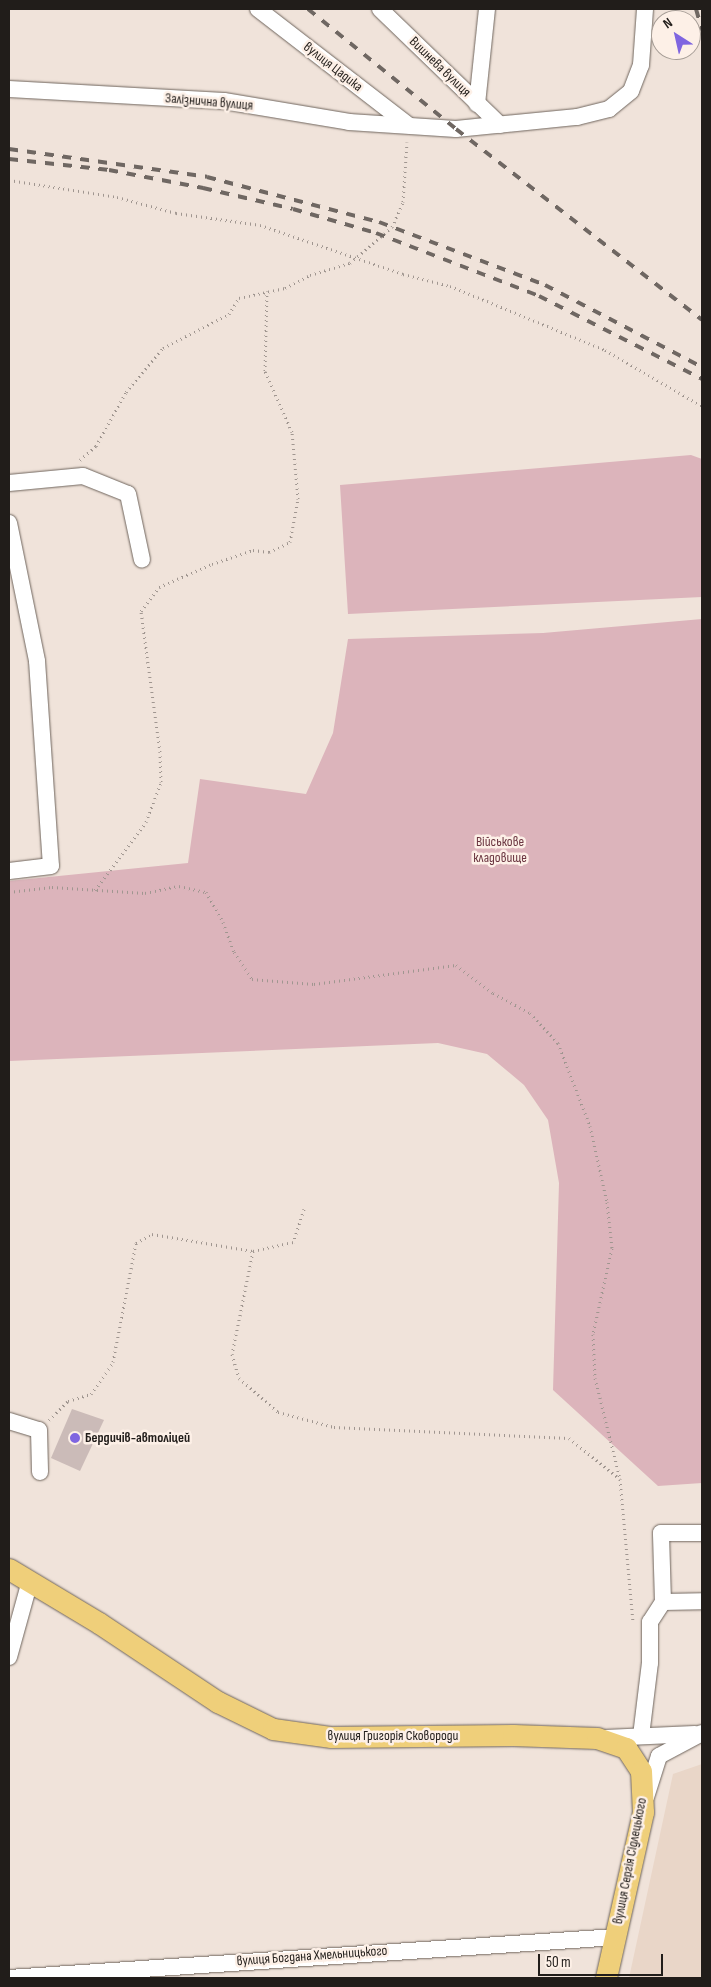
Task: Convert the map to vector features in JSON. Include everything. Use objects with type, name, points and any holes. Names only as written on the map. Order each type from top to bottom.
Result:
[{"type":"main road","name":"вулиця Григорія Сковороди","points":[[9,1569],[218,1702],[273,1729],[331,1737],[513,1735],[597,1738]]},
{"type":"main road","name":"вулиця Сергія Сідлецького","points":[[597,1738],[621,1745],[636,1760],[643,1781],[643,1812],[606,1978]]},
{"type":"street","name":"вулиця Цадика","points":[[258,9],[408,125]]},
{"type":"street","name":"Вишнева вулиця","points":[[380,9],[500,125]]},
{"type":"street","points":[[478,104],[487,9]]},
{"type":"street","name":"Залізнична вулиця","points":[[9,90],[224,100],[349,122],[456,129],[577,117],[609,109],[632,91],[641,65],[645,9]]},
{"type":"street","points":[[9,483],[83,476],[128,494],[142,560]]},
{"type":"street","points":[[9,523],[37,661],[52,866],[9,871]]},
{"type":"street","points":[[9,1421],[39,1430],[40,1472]]},
{"type":"street","points":[[641,1736],[650,1663],[650,1622],[663,1602],[661,1533],[702,1533]]},
{"type":"street","points":[[9,1657],[30,1581]]},
{"type":"street","points":[[663,1602],[702,1601]]},
{"type":"street","points":[[643,1812],[659,1756],[702,1733]]},
{"type":"street","name":"вулиця Григорія Сковороди","points":[[597,1738],[702,1733]]},
{"type":"street","name":"вулиця Богдана Хмельницького","points":[[9,1978],[616,1937]]},
{"type":"path","points":[[58,479],[96,446],[126,392],[163,348],[228,314],[239,298],[285,288],[359,257],[392,227],[403,202],[408,125]]},
{"type":"path","points":[[9,180],[117,197],[176,213],[260,225],[359,257],[402,274],[450,286],[604,350],[702,406]]},
{"type":"path","points":[[95,890],[146,822],[161,782],[160,752],[141,611],[159,587],[220,561],[253,550],[269,552],[290,542],[298,499],[292,432],[265,371],[267,291]]},
{"type":"path","points":[[9,892],[52,887],[145,893],[179,886],[206,892],[223,922],[234,952],[252,980],[314,984],[456,965],[493,993],[530,1013],[558,1043],[590,1126],[607,1202],[612,1248],[593,1334],[595,1378],[620,1479],[633,1624]]},
{"type":"path","points":[[39,1430],[68,1401],[91,1394],[113,1362],[136,1243],[152,1234],[253,1251],[293,1242],[304,1209]]},
{"type":"path","points":[[253,1251],[232,1354],[239,1378],[278,1412],[334,1427],[569,1438],[620,1479]]},
{"type":"shaded area","points":[[702,1764],[702,1978],[629,1978],[673,1774]]},
{"type":"green space","points":[[691,455],[702,459],[702,597],[348,614],[340,485]]},
{"type":"green space","name":"Військове кладовище","points":[[702,619],[702,1483],[658,1486],[553,1390],[559,1183],[548,1120],[524,1085],[487,1054],[438,1043],[9,1061],[9,881],[188,863],[200,779],[306,794],[333,733],[348,639],[543,633]]},
{"type":"building","points":[[72,1409],[104,1420],[80,1471],[51,1458]]},
{"type":"railway","points":[[308,9],[456,129],[702,320]]},
{"type":"railway","points":[[696,9],[702,30]]},
{"type":"railway","points":[[9,149],[207,177],[379,222],[545,285],[702,367]]},
{"type":"railway","points":[[9,159],[109,170],[203,188],[293,209],[376,233],[539,296],[702,379]]},
{"type":"place","name":"Бердичів-автоліцей","points":[[75,1438]]}]
